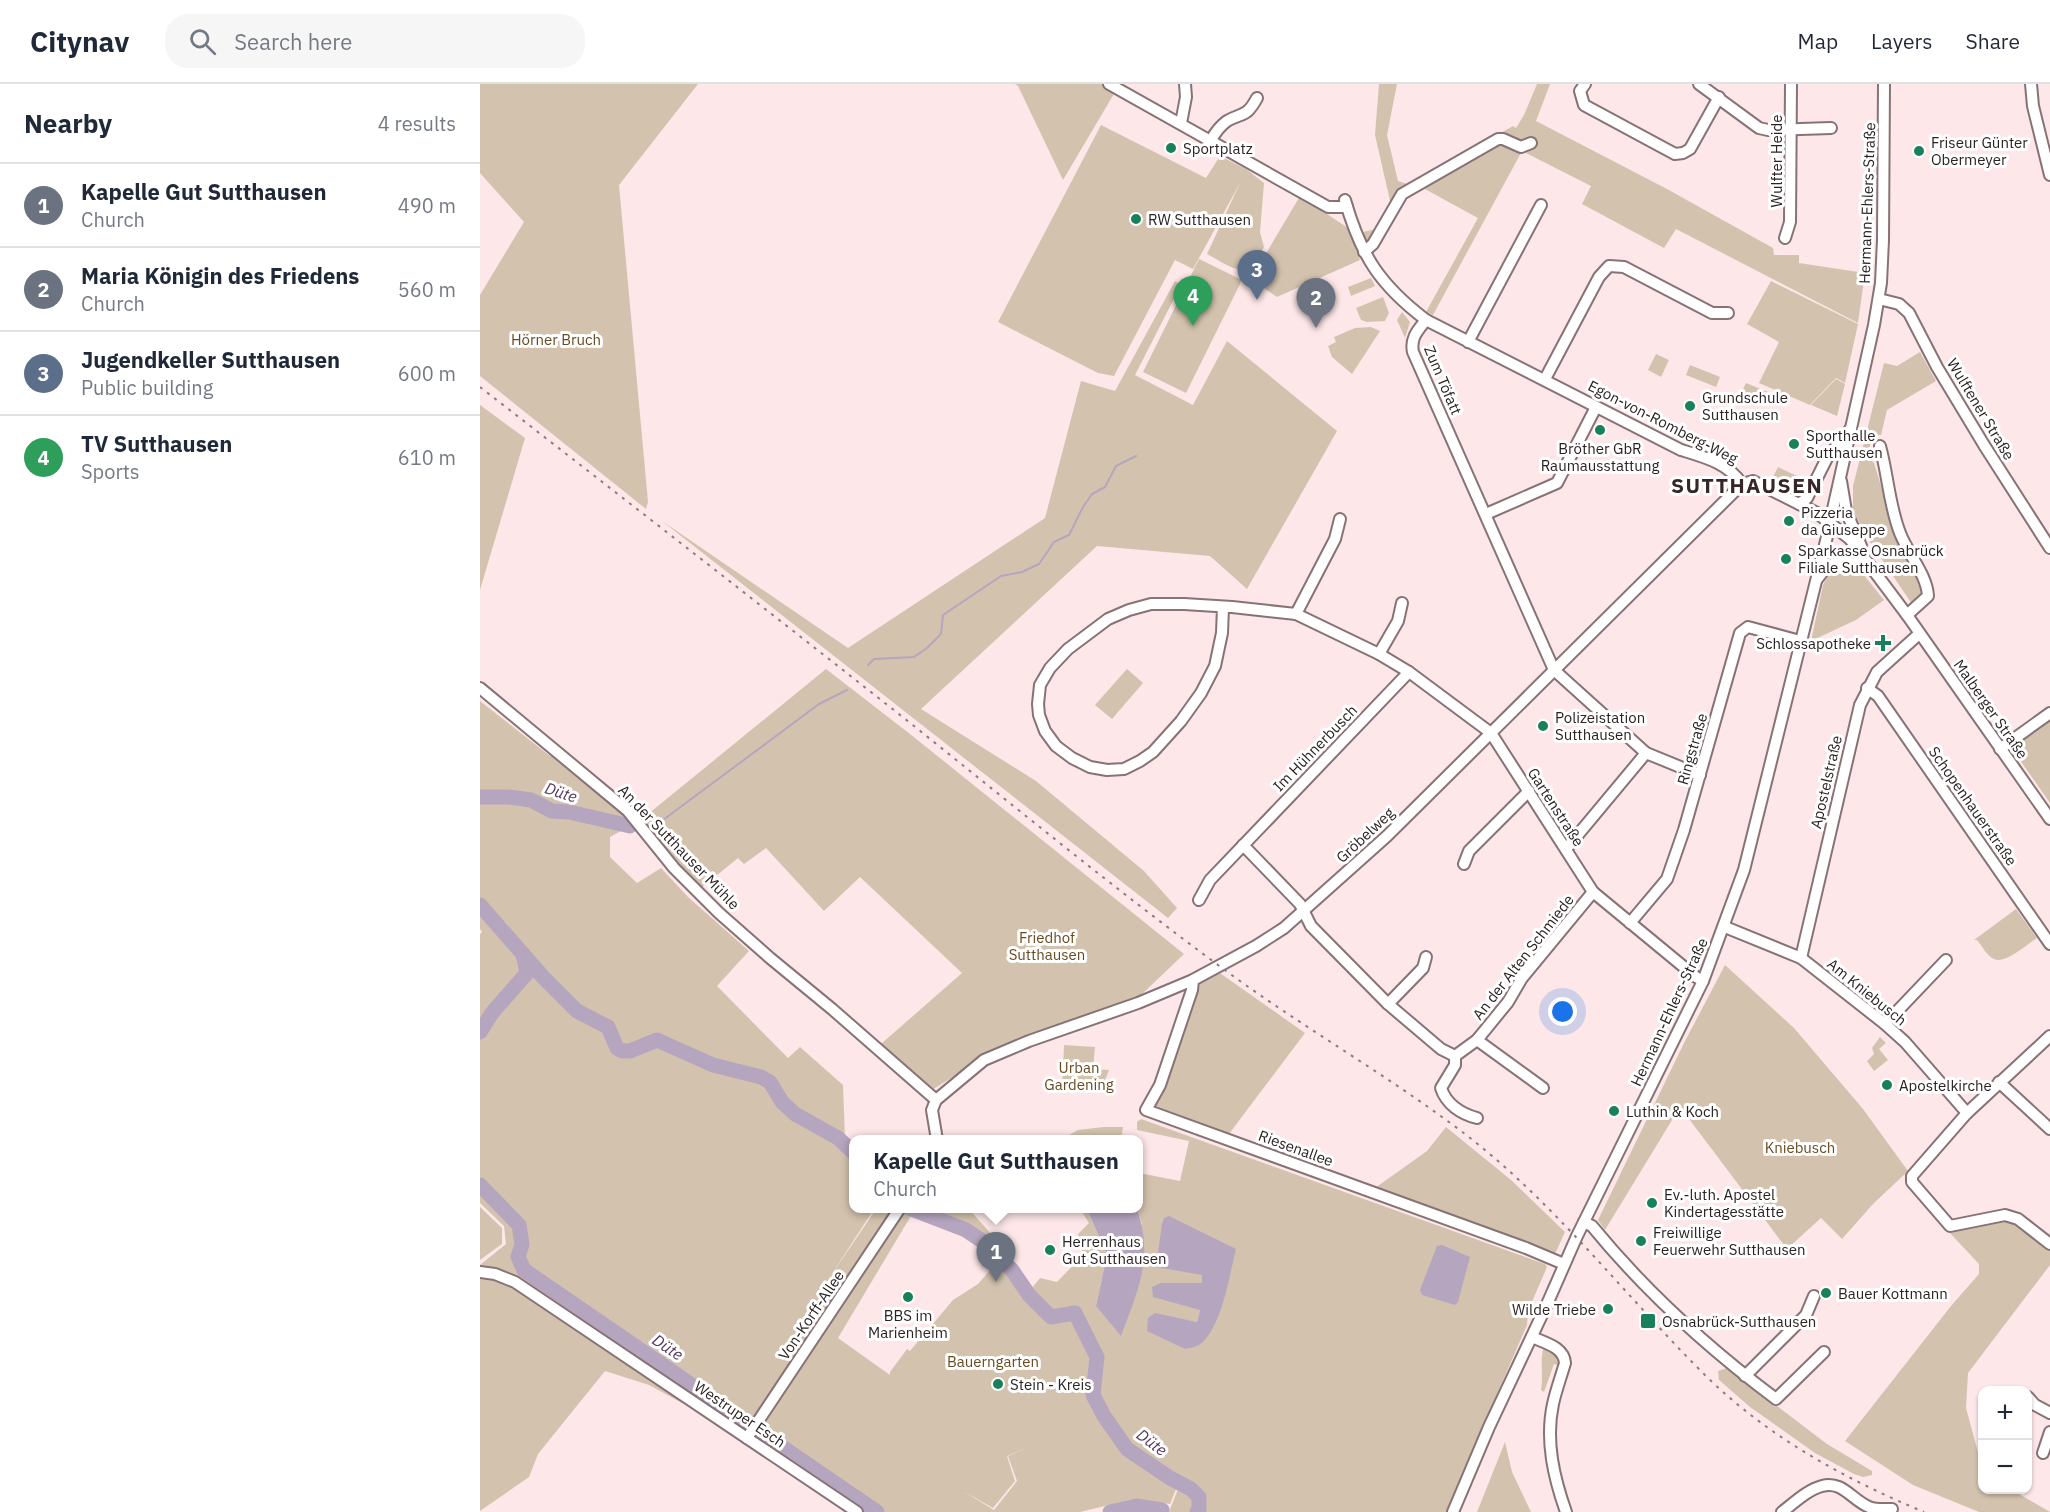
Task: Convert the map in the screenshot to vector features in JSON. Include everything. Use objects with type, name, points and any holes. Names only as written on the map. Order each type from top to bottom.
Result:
[{"type":"street","points":[[1109,84],[1328,207],[1346,204],[1364,252],[1380,278],[1426,320]]},
{"type":"street","points":[[1180,123],[1186,97],[1185,84]]},
{"type":"street","points":[[1584,84],[1581,91],[1584,105],[1675,154],[1690,149],[1719,97]]},
{"type":"street","points":[[1699,84],[1759,128],[1768,130],[1831,128]]},
{"type":"street","name":"Wulfter Heide","points":[[1785,238],[1790,222],[1791,84]]},
{"type":"street","name":"Hermann-Ehlers-Straße","points":[[1453,1512],[1489,1427],[1564,1264],[1703,981],[1725,927],[1747,859],[1852,428],[1879,299],[1883,240],[1884,84]]},
{"type":"street","points":[[2031,84],[2033,106],[2050,175]]},
{"type":"street","points":[[1211,140],[1218,128],[1227,121],[1242,116],[1252,108],[1257,98]]},
{"type":"street","points":[[1364,252],[1373,244],[1402,194],[1498,139],[1521,147],[1531,143]]},
{"type":"street","points":[[1468,342],[1541,205]]},
{"type":"street","points":[[1545,379],[1599,277],[1609,266],[1624,267],[1712,313],[1728,313]]},
{"type":"street","name":"Wulftener Straße","points":[[1879,299],[1899,304],[1909,313],[1949,387],[2050,548]]},
{"type":"street","name":"Egon-von-Romberg-Weg","points":[[1426,320],[1680,450],[1730,469],[1742,484],[1753,481],[1829,522]]},
{"type":"street","name":"Zum Töfatt","points":[[1426,320],[1413,338],[1413,352],[1554,670]]},
{"type":"street","points":[[1486,514],[1557,483],[1596,407]]},
{"type":"street","name":"Hermann-Ehlers-Straße","points":[[1799,504],[1807,498],[1827,458],[1852,428]]},
{"type":"street","points":[[1880,446],[1888,492],[1900,533],[1927,585],[1928,596],[1907,615]]},
{"type":"street","points":[[1840,477],[1849,521],[1870,565]]},
{"type":"street","name":"Gröbelweg","points":[[936,1100],[971,1069],[999,1053],[1138,1003],[1193,980],[1272,937],[1304,912],[1387,836],[1742,484]]},
{"type":"street","points":[[1296,615],[1335,539],[1340,519]]},
{"type":"street","name":"Malberger Straße","points":[[1829,522],[1850,539],[1870,565],[2050,819]]},
{"type":"street","points":[[1815,583],[1822,571],[1839,560],[1861,561],[1870,565]]},
{"type":"street","points":[[1379,654],[1398,621],[1402,603]]},
{"type":"street","name":"Gartenstraße","points":[[1223,607],[1222,633],[1215,666],[1201,693],[1181,721],[1154,752],[1124,769],[1107,770],[1090,767],[1072,758],[1056,746],[1045,731],[1040,715],[1038,704],[1040,685],[1050,668],[1087,634],[1119,614],[1151,604],[1184,604],[1223,607],[1296,615],[1379,654],[1409,672],[1491,733],[1593,892],[1703,981]]},
{"type":"street","name":"Ringstraße","points":[[1630,923],[1667,879],[1684,830],[1740,633],[1748,627],[1800,641]]},
{"type":"street","name":"Apostelstraße","points":[[1801,958],[1860,705],[1877,672],[1919,634]]},
{"type":"street","points":[[1554,670],[1646,753],[1700,775]]},
{"type":"street","name":"Im Hühnerbusch","points":[[1199,900],[1210,880],[1409,672]]},
{"type":"street","name":"An der Sutthauser Mühle","points":[[480,688],[628,811],[674,868],[719,913],[936,1100]]},
{"type":"street","name":"Schopenhauerstraße","points":[[1867,688],[1878,696],[2050,944]]},
{"type":"street","points":[[2000,749],[2050,713]]},
{"type":"street","points":[[1566,849],[1646,753]]},
{"type":"street","points":[[1464,864],[1469,851],[1528,791]]},
{"type":"street","points":[[1243,845],[1300,904],[1311,926],[1388,1004],[1441,1048],[1455,1056],[1455,1065],[1440,1088],[1444,1099],[1466,1115],[1477,1118]]},
{"type":"street","name":"An der Alten Schmiede","points":[[1455,1056],[1477,1040],[1508,1002],[1522,978],[1593,892]]},
{"type":"street","name":"Am Kniebusch","points":[[1725,927],[1801,958],[1885,1024],[1914,1052],[1967,1113]]},
{"type":"street","points":[[1388,1004],[1423,968],[1426,957]]},
{"type":"street","points":[[1885,1024],[1946,960]]},
{"type":"street","name":"Riesenallee","points":[[1193,980],[1192,990],[1161,1085],[1146,1110],[1526,1248],[1564,1264]]},
{"type":"street","points":[[2050,1036],[1967,1113],[1912,1176],[1912,1182],[1950,1226],[2005,1215],[2018,1219],[2050,1244]]},
{"type":"street","name":"An der Alten Schmiede","points":[[1477,1040],[1543,1088]]},
{"type":"street","points":[[1999,1082],[2050,1129]]},
{"type":"street","points":[[936,1100],[932,1110],[936,1135]]},
{"type":"street","name":"Von-Korff-Allee","points":[[752,1431],[896,1213]]},
{"type":"street","points":[[1584,1222],[1592,1226],[1660,1301],[1726,1361],[1776,1399],[1824,1352]]},
{"type":"street","name":"Westruper Esch","points":[[480,1272],[495,1274],[515,1282],[752,1431],[857,1512]]},
{"type":"street","points":[[1745,1376],[1806,1315],[1814,1296]]},
{"type":"street","points":[[1532,1337],[1557,1348],[1565,1358],[1552,1407],[1550,1428],[1552,1464],[1566,1512]]},
{"type":"street","points":[[2032,1402],[2050,1413]]},
{"type":"street","points":[[2043,1453],[2050,1432]]},
{"type":"street","points":[[1782,1512],[1809,1492],[1822,1486],[1833,1485],[1844,1489],[1867,1506],[1892,1509]]},
{"type":"green space","name":"Hörner Bruch","points":[[480,84],[698,84],[619,185],[648,502],[646,509],[480,376],[480,295],[524,222],[480,173]]},
{"type":"green space","points":[[1015,84],[1111,84],[1118,87],[1063,180],[1018,86]]},
{"type":"green space","points":[[1379,84],[1397,84],[1387,135],[1398,181],[1410,185],[1513,126],[1516,128],[1537,84],[1550,84],[1536,121],[1667,189],[1773,248],[1774,255],[1799,255],[1799,263],[1865,273],[1858,323],[1676,229],[1664,248],[1582,204],[1591,186],[1522,151],[1433,315],[1426,312],[1478,218],[1423,188],[1404,200],[1372,253],[1363,232],[1376,229],[1391,205],[1375,135]]},
{"type":"green space","name":"RW Sutthausen","points":[[1101,125],[1206,178],[1220,156],[1246,169],[1264,183],[1260,232],[1264,247],[1251,269],[1234,268],[1207,254],[1240,183],[1193,269],[1175,260],[1114,376],[1098,373],[998,322]]},
{"type":"green space","points":[[1300,196],[1348,228],[1360,260],[1277,297],[1251,279]]},
{"type":"green space","points":[[1199,259],[1242,280],[1186,393],[1143,372]]},
{"type":"green space","points":[[1371,278],[1375,286],[1351,296],[1348,287]]},
{"type":"green space","points":[[1175,281],[1181,285],[1135,375],[1193,405],[1227,341],[1337,431],[1247,589],[1210,556],[1097,546],[921,709],[1036,781],[1144,871],[1177,908],[1168,918],[662,521],[848,648],[1045,518],[1081,381],[1115,391]]},
{"type":"green space","points":[[1771,281],[1858,324],[1845,383],[1836,378],[1810,405],[1759,383],[1779,342],[1747,324]]},
{"type":"green space","points":[[1383,297],[1389,313],[1385,321],[1361,320],[1356,308]]},
{"type":"green space","points":[[1402,312],[1410,322],[1405,338],[1397,320]]},
{"type":"green space","points":[[1371,327],[1380,331],[1352,374],[1332,357],[1328,346],[1336,342],[1334,337],[1355,328]]},
{"type":"green space","points":[[1920,352],[1936,381],[1887,410],[1881,435],[1872,435],[1868,457],[1874,463],[1899,540],[1922,586],[1923,594],[1912,604],[1862,530],[1853,509],[1853,486],[1884,363],[1897,366]]},
{"type":"green space","points":[[1656,354],[1669,360],[1661,377],[1648,370]]},
{"type":"green space","points":[[1690,365],[1720,377],[1716,387],[1686,375]]},
{"type":"green space","points":[[1836,379],[1845,384],[1837,416],[1811,405]]},
{"type":"green space","points":[[1746,383],[1768,392],[1764,400],[1742,391]]},
{"type":"green space","points":[[480,405],[525,438],[480,590]]},
{"type":"green space","points":[[1778,467],[1805,480],[1798,494],[1771,481]]},
{"type":"green space","points":[[1849,566],[1859,569],[1884,600],[1856,620],[1811,641],[1823,585],[1833,571]]},
{"type":"green space","name":"Friedhof Sutthausen","points":[[826,669],[1184,954],[1140,996],[992,1052],[932,1090],[881,1044],[962,973],[860,877],[824,911],[766,848],[744,864],[738,858],[700,889],[642,819]]},
{"type":"green space","points":[[1127,669],[1143,683],[1112,719],[1095,705]]},
{"type":"green space","name":"Bauerngarten","points":[[480,701],[550,756],[559,752],[642,819],[610,837],[610,857],[637,883],[661,868],[688,897],[749,951],[717,986],[788,1058],[800,1047],[843,1085],[845,1138],[834,1144],[849,1152],[849,1213],[871,1213],[828,1280],[873,1213],[973,1213],[991,1234],[983,1245],[912,1214],[838,1338],[890,1375],[907,1349],[910,1351],[953,1300],[978,1284],[999,1260],[1011,1272],[1028,1296],[1051,1319],[1074,1316],[1095,1357],[1091,1396],[1102,1417],[1099,1419],[1123,1455],[1176,1489],[1170,1504],[1134,1499],[1080,1512],[850,1512],[688,1403],[682,1403],[649,1385],[605,1371],[538,1454],[529,1477],[480,1511],[480,1265],[506,1244],[504,1226],[480,1203],[480,934],[482,932],[480,929]],"holes":[[[505,921],[523,954],[549,982],[543,977],[527,973]],[[1031,1446],[1008,1456],[1017,1481],[994,1510],[963,1491],[993,1508],[1015,1481],[1007,1456]]]},
{"type":"green space","points":[[2050,721],[2050,803],[2015,753],[2017,745]]},
{"type":"green space","points":[[2016,909],[2037,938],[2010,957],[1998,960],[1991,958],[1977,940],[1974,940]]},
{"type":"green space","name":"Kniebusch","points":[[1725,965],[1794,1028],[1863,1109],[1908,1171],[1873,1204],[1842,1239],[1821,1218],[1787,1249],[1680,1107],[1605,1230],[1598,1220],[1684,1043]]},
{"type":"green space","points":[[1217,971],[1305,1033],[1229,1134],[1154,1106],[1194,992],[1206,977]]},
{"type":"green space","points":[[1880,1037],[1886,1043],[1879,1049],[1888,1060],[1874,1071],[1867,1061],[1874,1054],[1872,1048]]},
{"type":"green space","name":"Urban Gardening","points":[[1064,1045],[1095,1047],[1093,1069],[1109,1070],[1100,1093],[1062,1092]]},
{"type":"green space","points":[[1141,1119],[1545,1264],[1547,1267],[1528,1311],[1527,1325],[1446,1512],[1169,1512],[1178,1489],[1139,1457],[1108,1416],[1096,1395],[1099,1357],[1076,1312],[1051,1314],[1029,1292],[1040,1278],[1057,1282],[1083,1255],[1078,1234],[1089,1223],[1083,1213],[1089,1213],[1107,1255],[1096,1306],[1142,1224],[1138,1213],[1143,1213],[1143,1174],[1180,1181],[1189,1141],[1137,1130],[1137,1122]],"holes":[[[1202,1275],[1220,1311],[1201,1344],[1168,1339],[1147,1330],[1155,1314],[1197,1322],[1200,1310],[1161,1283],[1203,1284]]]},
{"type":"green space","points":[[1123,1127],[1122,1135],[1069,1135],[1078,1130]]},
{"type":"green space","points":[[1446,1127],[1511,1180],[1565,1232],[1555,1254],[1375,1188],[1427,1151]]},
{"type":"green space","points":[[480,1207],[502,1228],[502,1244],[480,1260]]},
{"type":"green space","points":[[2006,1221],[2017,1224],[2050,1250],[2050,1265],[1968,1373],[1966,1408],[1978,1452],[1978,1494],[2019,1494],[2050,1512],[1979,1512],[1913,1485],[1845,1441],[1951,1306],[1979,1274],[1979,1264],[1949,1232]]},
{"type":"green space","points":[[1544,1346],[1559,1355],[1560,1366],[1554,1364],[1544,1392],[1541,1390]]},
{"type":"green space","points":[[1727,1368],[1827,1444],[1872,1471],[1872,1475],[1863,1477],[1854,1474],[1815,1453],[1750,1407],[1719,1380],[1718,1371]]},
{"type":"green space","points":[[1505,1442],[1512,1472],[1531,1512],[1477,1512]]},
{"type":"shaded area","points":[[1089,1213],[1138,1213],[1144,1243],[1142,1274],[1121,1336],[1096,1306],[1107,1255]]},
{"type":"shaded area","points":[[1169,1216],[1236,1249],[1216,1323],[1203,1342],[1185,1349],[1147,1331],[1148,1318],[1155,1313],[1197,1322],[1200,1310],[1153,1297],[1152,1287],[1161,1283],[1202,1283],[1202,1275],[1156,1267],[1162,1224],[1164,1218]]},
{"type":"shaded area","points":[[1442,1245],[1470,1257],[1458,1302],[1455,1305],[1422,1295],[1420,1290],[1437,1246]]},
{"type":"waterway","points":[[868,665],[874,659],[914,657],[941,634],[943,615],[1001,576],[1022,572],[1039,564],[1054,542],[1069,535],[1083,507],[1092,494],[1105,487],[1116,466],[1136,456]]},
{"type":"waterway","points":[[663,820],[819,704],[847,690]]},
{"type":"waterway","name":"Düte","points":[[480,797],[531,800],[552,811],[569,812],[630,826]]},
{"type":"waterway","name":"Düte","points":[[480,905],[543,977],[577,1011],[608,1027],[617,1048],[630,1051],[657,1040],[713,1065],[761,1077],[770,1082],[782,1102],[795,1114],[838,1138],[849,1148]]},
{"type":"waterway","name":"Düte","points":[[480,1032],[492,1013],[527,973],[523,954]]},
{"type":"waterway","name":"Düte","points":[[480,1185],[519,1225],[522,1244],[518,1257],[524,1270],[877,1512]]},
{"type":"waterway","name":"Düte","points":[[922,1213],[966,1230],[985,1243],[1012,1270],[1029,1295],[1051,1317],[1075,1313],[1097,1357],[1093,1395],[1104,1416],[1127,1449],[1170,1478],[1191,1489],[1199,1497],[1197,1512]]},
{"type":"waterway","name":"Düte","points":[[1110,1512],[1136,1506],[1162,1510]]},
{"type":"railway","points":[[480,387],[856,680],[1175,933],[1276,1006],[1465,1134],[1530,1190],[1676,1346],[1730,1398],[1755,1418],[1781,1437],[1837,1471],[1924,1512]]},
{"type":"place","name":"Sportplatz","points":[[1171,148]]},
{"type":"place","name":"Friseur Günter Obermeyer","points":[[1919,151]]},
{"type":"place","name":"RW Sutthausen","points":[[1136,219]]},
{"type":"place","name":"Jugendkeller Sutthausen","points":[[1257,300]]},
{"type":"place","name":"TV Sutthausen","points":[[1193,326]]},
{"type":"place","name":"Maria Königin des Friedens","points":[[1316,328]]},
{"type":"place","name":"Grundschule Sutthausen","points":[[1690,406]]},
{"type":"place","name":"Bröther GbR Raumausstattung","points":[[1600,430]]},
{"type":"place","name":"Sporthalle Sutthausen","points":[[1794,444]]},
{"type":"place","name":"Pizzeria da Giuseppe","points":[[1789,521]]},
{"type":"place","name":"Sparkasse Osnabrück Filiale Sutthausen","points":[[1786,559]]},
{"type":"place","name":"Schlossapotheke","points":[[1883,643]]},
{"type":"place","name":"Polizeistation Sutthausen","points":[[1543,726]]},
{"type":"place","name":"Apostelkirche","points":[[1887,1085]]},
{"type":"place","name":"Luthin & Koch","points":[[1614,1111]]},
{"type":"place","name":"Ev.-luth. Apostel Kindertagesstätte","points":[[1652,1203]]},
{"type":"place","name":"Freiwillige Feuerwehr Sutthausen","points":[[1641,1241]]},
{"type":"place","name":"Herrenhaus Gut Sutthausen","points":[[1050,1250]]},
{"type":"place","name":"Kapelle Gut Sutthausen","points":[[996,1282]]},
{"type":"place","name":"Bauer Kottmann","points":[[1826,1293]]},
{"type":"place","name":"BBS im Marienheim","points":[[908,1297]]},
{"type":"place","name":"Wilde Triebe","points":[[1608,1309]]},
{"type":"place","name":"Osnabrück-Sutthausen","points":[[1648,1321]]},
{"type":"place","name":"Stein - Kreis","points":[[998,1384]]},
{"type":"district","name":"SUTTHAUSEN","points":[[1747,485]]}]
